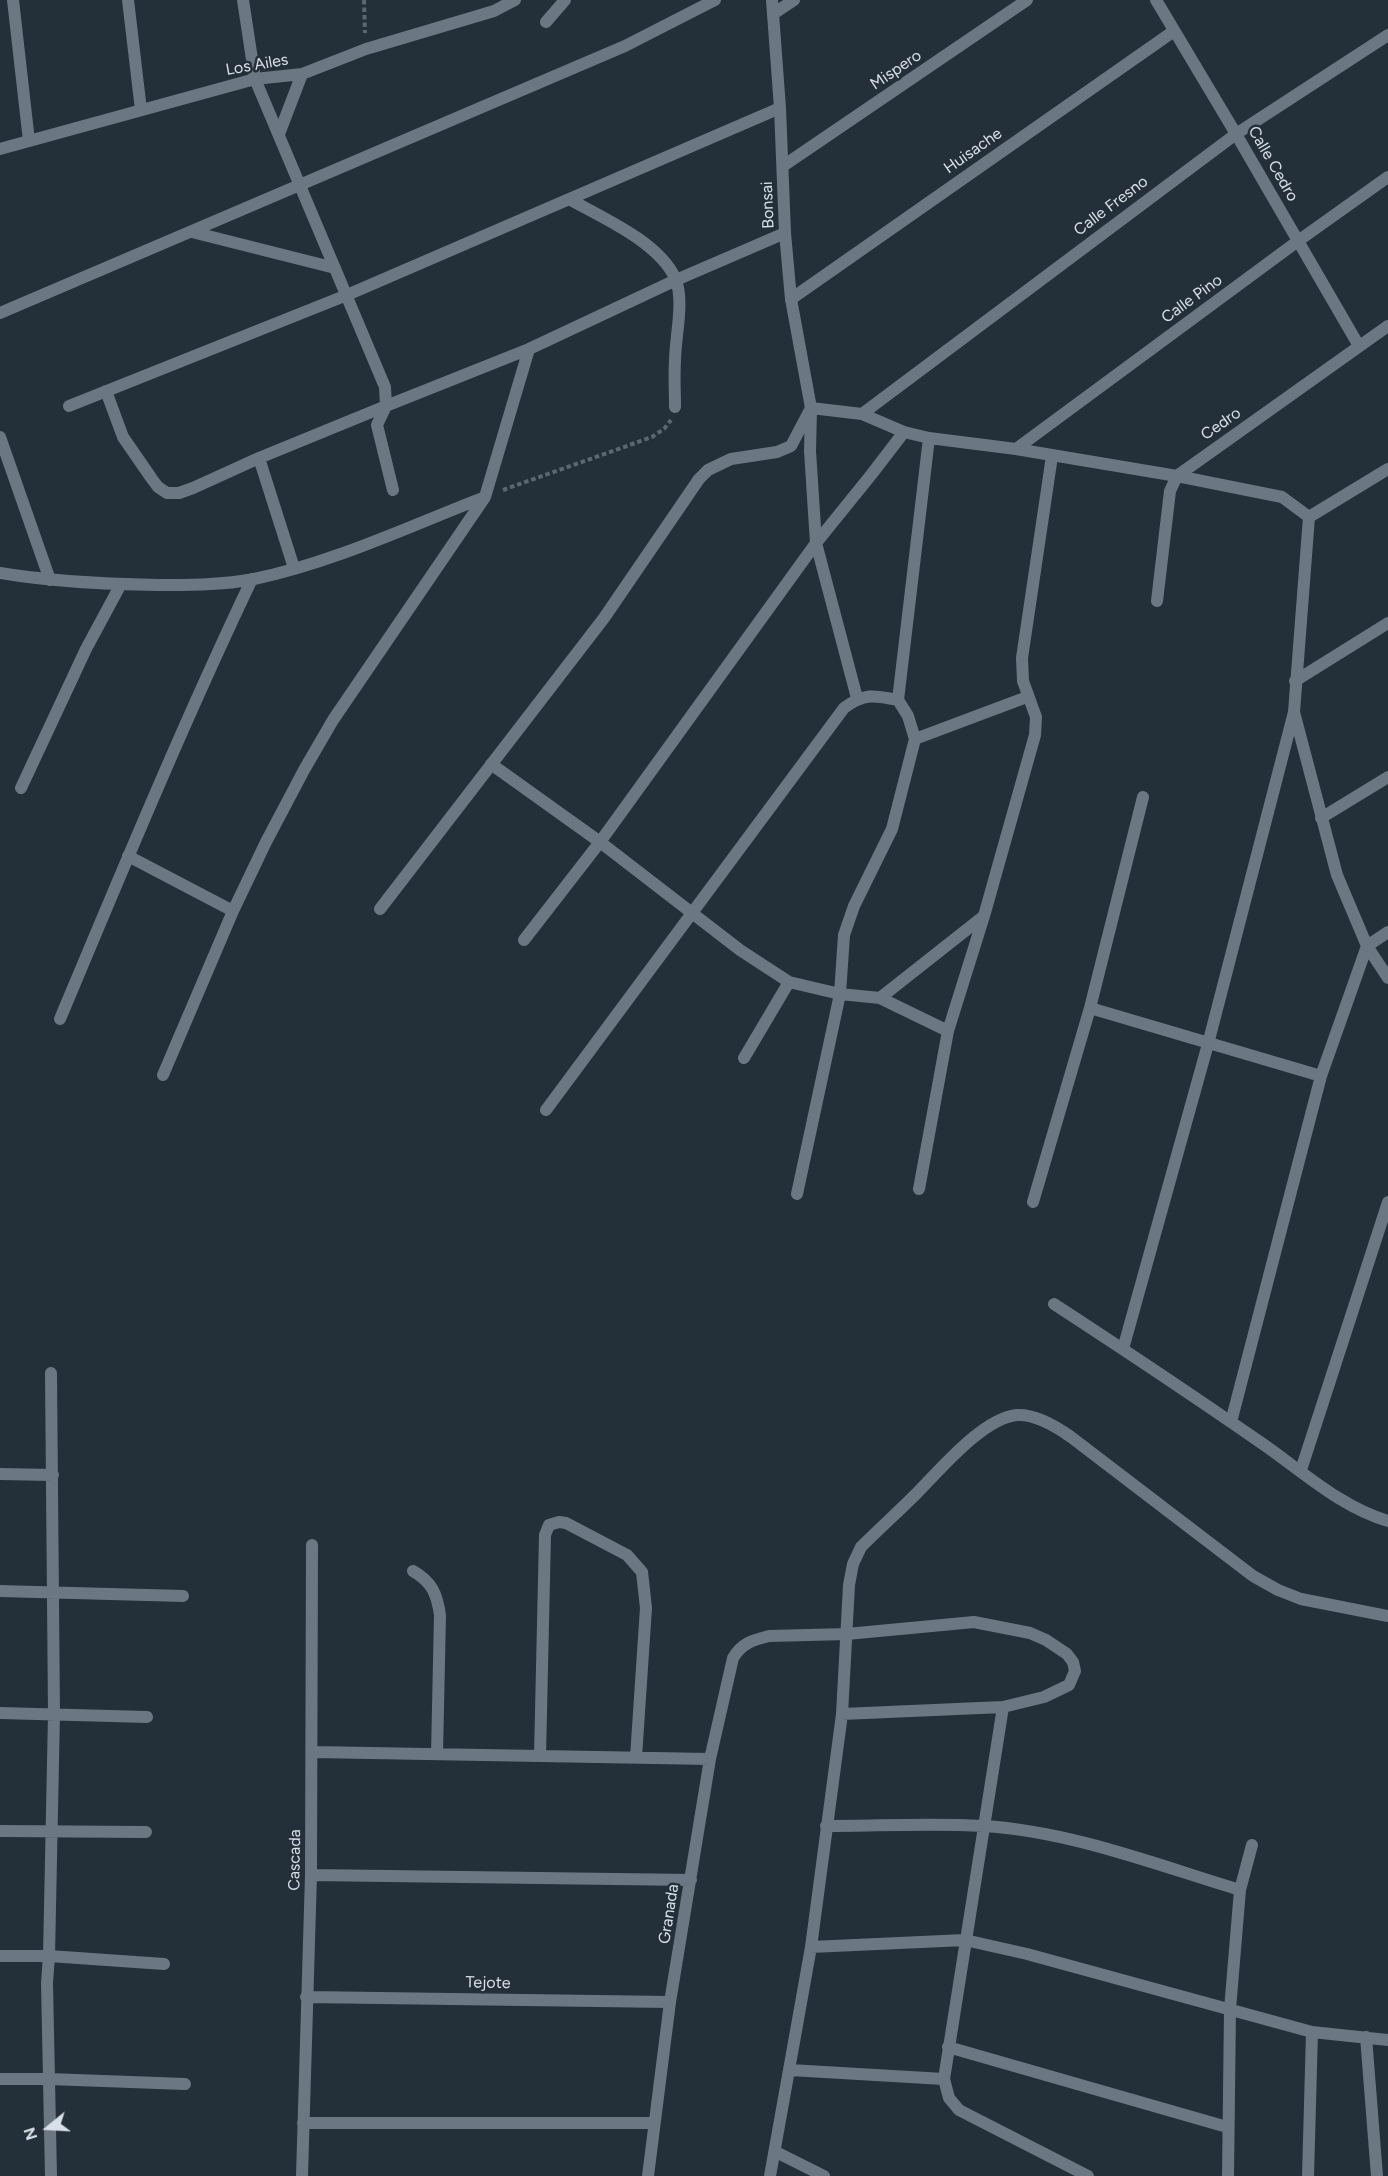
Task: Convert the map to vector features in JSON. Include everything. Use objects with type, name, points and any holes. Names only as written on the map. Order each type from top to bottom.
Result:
[{"type":"street","points":[[13,0],[29,141]]},
{"type":"street","points":[[128,0],[141,110]]},
{"type":"street","points":[[243,0],[255,79],[385,387],[386,406],[377,425],[393,490]]},
{"type":"street","name":"Los Ailes","points":[[0,149],[255,79],[302,74],[366,49],[494,11],[515,0]]},
{"type":"street","points":[[546,22],[566,0]]},
{"type":"street","points":[[0,313],[625,46],[715,0]]},
{"type":"street","name":"Bonsai","points":[[772,0],[780,108],[785,233],[791,299],[811,408],[810,451],[816,543],[857,698]]},
{"type":"street","points":[[773,14],[794,0]]},
{"type":"street","name":"Mispero","points":[[783,166],[1027,0]]},
{"type":"street","name":"Calle Cedro","points":[[1156,0],[1359,346]]},
{"type":"street","name":"Huisache","points":[[791,299],[1174,31]]},
{"type":"street","name":"Calle Fresno","points":[[862,414],[1236,134],[1388,35]]},
{"type":"street","points":[[279,134],[302,74]]},
{"type":"street","points":[[69,406],[347,295],[780,108]]},
{"type":"street","name":"Calle Pino","points":[[1016,449],[1388,177]]},
{"type":"street","points":[[569,199],[625,230],[648,247],[667,264],[676,280],[679,312],[675,360],[675,407]]},
{"type":"street","points":[[192,232],[335,268]]},
{"type":"street","points":[[106,391],[123,437],[158,487],[167,493],[179,493],[259,458],[529,349],[676,280],[785,233]]},
{"type":"street","name":"Cedro","points":[[1177,476],[1388,326]]},
{"type":"street","points":[[163,1075],[233,911],[266,842],[333,720],[485,496],[529,349]]},
{"type":"street","points":[[380,909],[604,618],[699,479],[708,470],[731,459],[777,452],[791,446],[811,408],[862,414],[903,432],[929,438],[1016,449],[1177,476],[1282,497],[1309,517]]},
{"type":"street","points":[[524,940],[600,842],[816,543],[903,432]]},
{"type":"street","points":[[0,437],[50,580]]},
{"type":"street","points":[[797,1194],[840,994],[844,934],[854,906],[892,830],[915,739],[908,716],[898,700],[929,438]]},
{"type":"street","points":[[919,1189],[948,1031],[984,916],[1035,735],[1036,717],[1023,681],[1022,658],[1052,456]]},
{"type":"street","points":[[259,458],[294,568]]},
{"type":"street","points":[[1309,517],[1388,470]]},
{"type":"street","points":[[1157,601],[1170,491],[1177,476]]},
{"type":"street","points":[[0,573],[50,580],[122,584],[197,585],[252,579],[294,568],[356,547],[485,496]]},
{"type":"street","points":[[1124,1349],[1208,1044],[1294,712],[1309,517]]},
{"type":"street","points":[[60,1019],[203,682],[252,579]]},
{"type":"street","points":[[21,788],[86,649],[122,584]]},
{"type":"street","points":[[1295,681],[1388,623]]},
{"type":"street","points":[[546,1110],[844,708],[857,698],[879,696],[898,700]]},
{"type":"street","points":[[915,739],[1027,697]]},
{"type":"street","points":[[1294,712],[1337,875],[1367,946],[1388,978]]},
{"type":"street","points":[[491,764],[600,842],[740,950],[789,982],[840,994],[880,998],[948,1031]]},
{"type":"street","points":[[1321,818],[1388,777]]},
{"type":"street","points":[[1033,1202],[1090,1008],[1143,797]]},
{"type":"street","points":[[128,856],[233,911]]},
{"type":"street","points":[[880,998],[984,916]]},
{"type":"street","points":[[1231,1422],[1322,1076],[1367,946],[1388,932]]},
{"type":"street","points":[[744,1058],[789,982]]},
{"type":"street","points":[[1090,1008],[1322,1076]]},
{"type":"street","points":[[1301,1470],[1388,1202]]},
{"type":"street","points":[[1054,1304],[1231,1422],[1338,1498],[1368,1515],[1388,1521]]},
{"type":"street","points":[[51,1373],[54,1714],[47,1983],[51,2176]]},
{"type":"street","points":[[770,2176],[811,1947],[842,1714],[849,1585],[853,1564],[861,1547],[963,1446],[999,1420],[1018,1415],[1039,1420],[1059,1429],[1253,1576],[1278,1590],[1301,1599],[1388,1616]]},
{"type":"street","points":[[0,1473],[53,1476]]},
{"type":"street","points":[[540,1756],[545,1535],[549,1525],[559,1522],[566,1523],[627,1555],[642,1572],[646,1608],[636,1757]]},
{"type":"street","name":"Cascada","points":[[302,2176],[313,1752],[312,1545]]},
{"type":"street","points":[[413,1571],[430,1583],[438,1598],[440,1615],[437,1754]]},
{"type":"street","points":[[0,1592],[183,1596]]},
{"type":"street","points":[[842,1714],[1003,1707],[1044,1696],[1069,1685],[1075,1671],[1073,1662],[1060,1647],[1030,1633],[974,1622],[847,1634]]},
{"type":"street","name":"Granada","points":[[648,2176],[670,2002],[710,1759],[733,1658],[742,1646],[770,1636],[847,1634]]},
{"type":"street","points":[[1003,1707],[944,2079],[949,2098],[959,2110],[1088,2176]]},
{"type":"street","points":[[0,1713],[147,1717]]},
{"type":"street","points":[[313,1752],[710,1759]]},
{"type":"street","points":[[826,1826],[983,1826],[1041,1833],[1097,1847],[1240,1890]]},
{"type":"street","points":[[0,1831],[146,1832]]},
{"type":"street","points":[[1228,2176],[1230,2008],[1240,1890],[1252,1845]]},
{"type":"street","points":[[311,1875],[691,1880]]},
{"type":"street","points":[[811,1947],[965,1940],[1027,1954],[1312,2032],[1388,2040]]},
{"type":"street","points":[[0,1956],[49,1956],[164,1964]]},
{"type":"street","name":"Tejote","points":[[306,1997],[670,2002]]},
{"type":"street","points":[[1308,2176],[1312,2032]]},
{"type":"street","points":[[1366,2037],[1377,2176]]},
{"type":"street","points":[[948,2047],[1227,2127]]},
{"type":"street","points":[[790,2070],[944,2079]]},
{"type":"street","points":[[0,2079],[185,2084]]},
{"type":"street","points":[[303,2123],[653,2123]]},
{"type":"street","points":[[776,2152],[824,2176]]},
{"type":"path","points":[[364,0],[366,49]]},
{"type":"path","points":[[485,496],[652,437],[664,429],[672,419],[675,407]]}]
